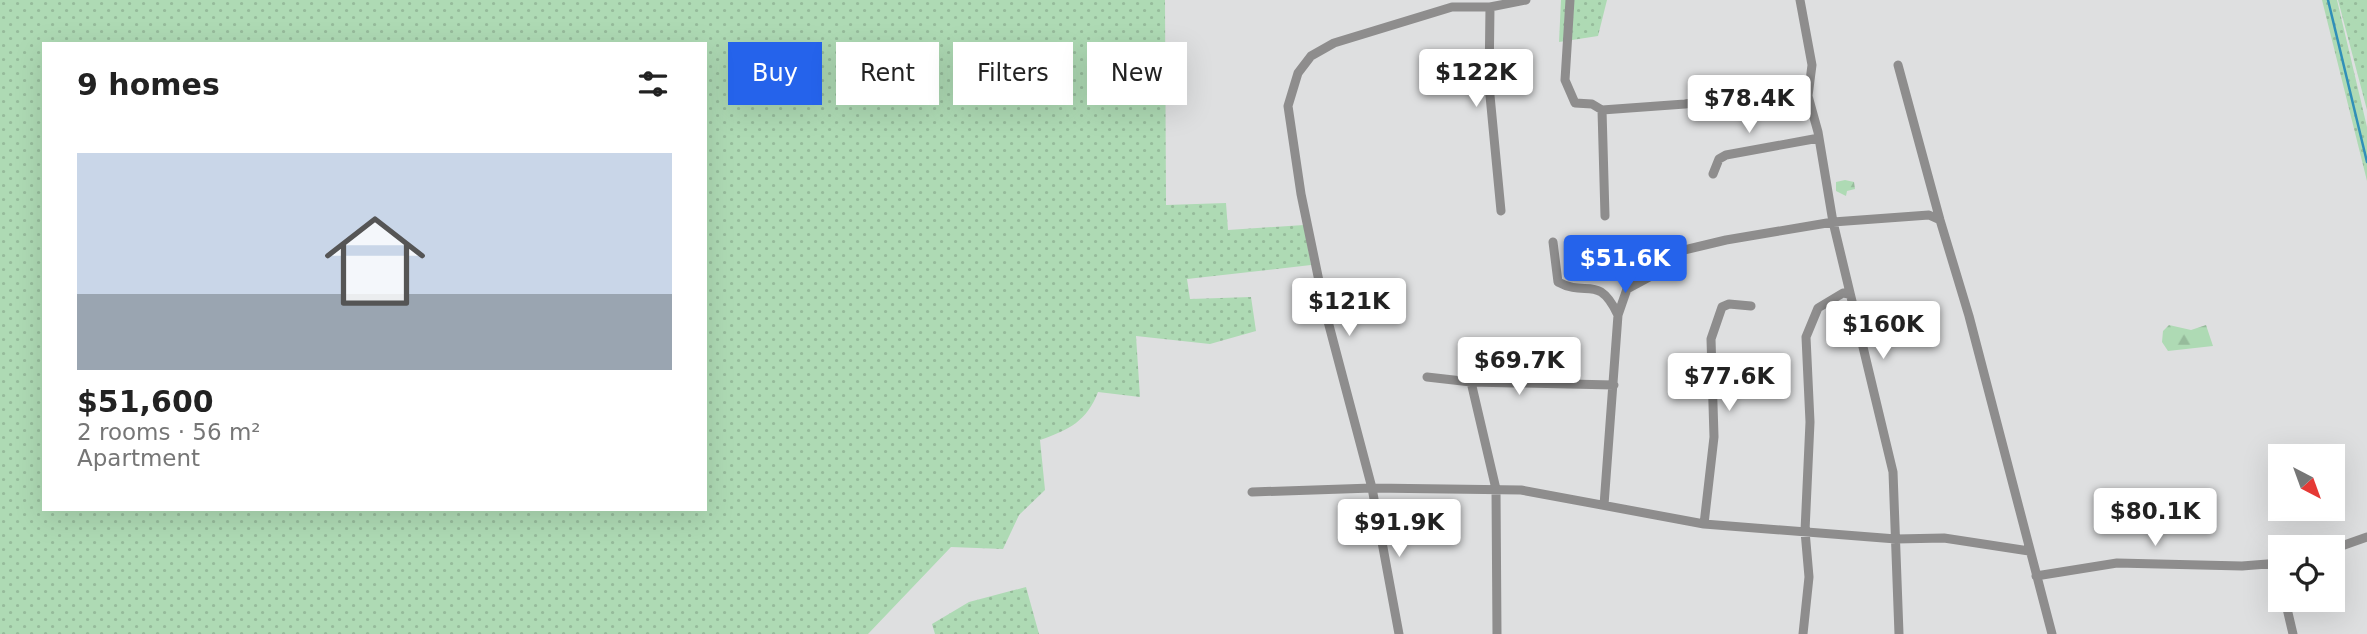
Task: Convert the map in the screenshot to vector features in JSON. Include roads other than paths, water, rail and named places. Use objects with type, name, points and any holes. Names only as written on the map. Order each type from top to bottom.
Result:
[{"type":"street","points":[[1399,634],[1372,488],[1325,310],[1301,194],[1288,106],[1294,81],[1311,56],[1334,43],[1452,8],[1490,7],[1526,0]]},
{"type":"street","points":[[1570,0],[1564,80],[1575,103],[1592,104],[1602,110],[1685,104],[1751,94],[1808,96]]},
{"type":"street","points":[[1800,0],[1812,65],[1808,96],[1819,138],[1832,222],[1893,472],[1899,634]]},
{"type":"street","points":[[1490,7],[1489,85],[1501,211]]},
{"type":"street","points":[[1898,65],[1969,316],[2052,634]]},
{"type":"street","points":[[1602,110],[1605,216]]},
{"type":"street","points":[[1713,174],[1719,159],[1726,155],[1819,138]]},
{"type":"street","points":[[1604,505],[1618,315],[1627,289],[1653,275],[1657,266],[1676,252],[1726,240],[1832,222],[1929,215],[1940,220]]},
{"type":"street","points":[[1553,242],[1558,282],[1601,291],[1610,299],[1618,315]]},
{"type":"street","points":[[1803,634],[1809,577],[1805,531],[1810,422],[1806,337],[1818,308],[1843,293],[1849,294]]},
{"type":"street","points":[[1704,524],[1714,437],[1711,338],[1722,307],[1729,304],[1751,306]]},
{"type":"street","points":[[1427,377],[1471,382],[1614,385]]},
{"type":"street","points":[[1471,382],[1496,489],[1497,634]]},
{"type":"street","points":[[1252,492],[1372,488],[1496,489],[1557,495],[1704,524],[1896,539],[1944,538],[2029,551]]},
{"type":"street","points":[[2345,545],[2367,537]]},
{"type":"street","points":[[2036,576],[2117,563],[2268,564]]},
{"type":"street","points":[[2287,612],[2292,634]]},
{"type":"waterway","points":[[2328,0],[2367,162]]}]
